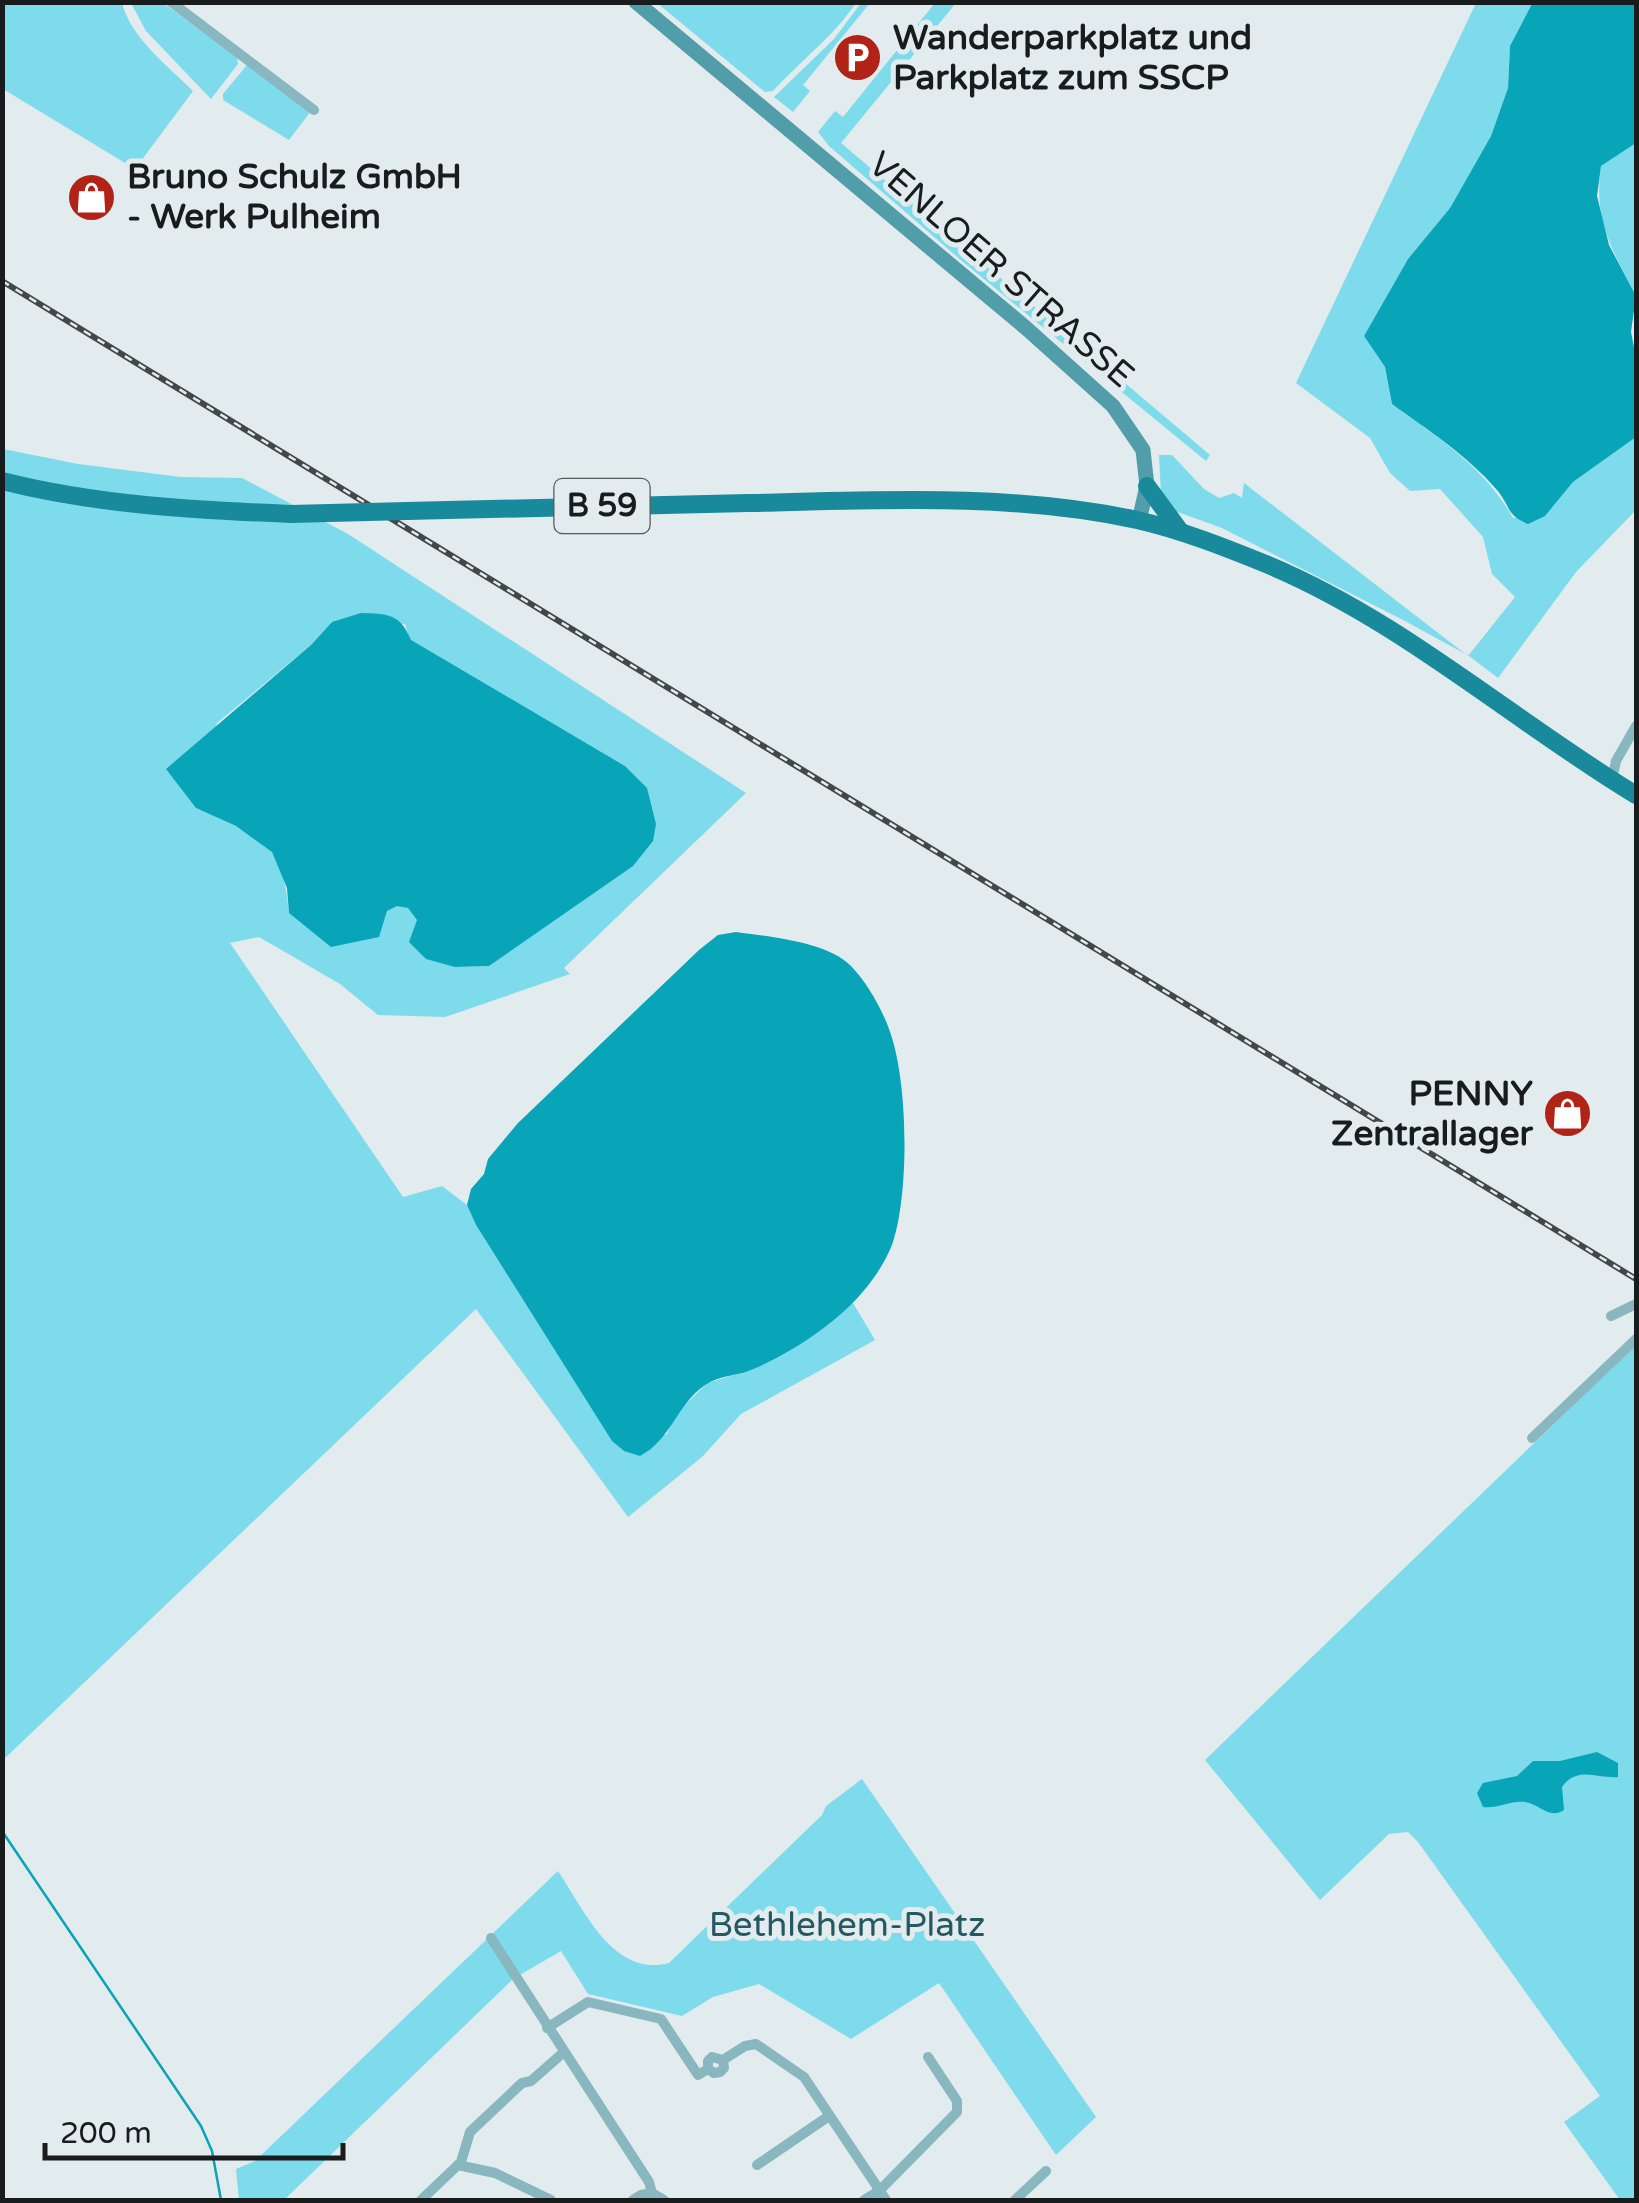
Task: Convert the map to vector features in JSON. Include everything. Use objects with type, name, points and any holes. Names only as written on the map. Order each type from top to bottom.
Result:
[{"type":"main road","name":"VENLOER STRASSE","points":[[636,2],[1091,384],[1123,418],[1143,450],[1147,486],[1139,520]]},
{"type":"main road","name":"B 59","points":[[2,481],[98,500],[291,514],[798,502],[994,502],[1083,510],[1139,520],[1267,564],[1338,598],[1636,796]]},
{"type":"main road","points":[[1147,486],[1180,531]]},
{"type":"street","points":[[171,2],[314,110]]},
{"type":"street","points":[[1612,780],[1616,762],[1636,726]]},
{"type":"street","points":[[1612,1316],[1636,1304]]},
{"type":"street","points":[[1532,1438],[1636,1339]]},
{"type":"street","points":[[491,1938],[648,2182],[652,2194]]},
{"type":"street","points":[[547,2028],[588,2002],[661,2019],[698,2075],[708,2068],[712,2056],[723,2060],[751,2044],[762,2045],[804,2076],[883,2196]]},
{"type":"street","points":[[421,2200],[458,2165],[470,2132],[522,2083],[531,2081],[564,2052]]},
{"type":"street","points":[[864,2200],[883,2196],[957,2112],[956,2101],[928,2057]]},
{"type":"street","points":[[757,2165],[830,2116]]},
{"type":"street","points":[[458,2165],[494,2173],[552,2200]]},
{"type":"street","points":[[1015,2200],[1046,2171]]},
{"type":"street","points":[[633,2200],[652,2194],[664,2200]]},
{"type":"green space","points":[[2,3],[122,3],[142,40],[193,91],[135,169],[3,89]]},
{"type":"green space","points":[[131,3],[163,3],[237,57],[238,64],[211,99],[146,31]]},
{"type":"green space","points":[[657,3],[856,3],[773,91],[765,92]]},
{"type":"green space","points":[[861,3],[870,3],[803,85],[810,91],[793,112],[774,97],[834,39]]},
{"type":"green space","points":[[935,3],[956,3],[841,143],[1210,455],[1206,461],[962,261],[829,146],[818,132],[835,111],[843,117]]},
{"type":"green space","points":[[1476,3],[1533,3],[1510,46],[1508,88],[1491,136],[1450,208],[1408,259],[1364,336],[1385,367],[1392,404],[1475,469],[1513,518],[1545,516],[1573,482],[1636,437],[1636,510],[1576,572],[1498,678],[1468,656],[1515,597],[1492,574],[1483,537],[1440,489],[1410,491],[1390,473],[1370,438],[1296,383]]},
{"type":"green space","points":[[247,65],[311,111],[289,140],[223,100],[223,94]]},
{"type":"green space","points":[[1636,143],[1636,296],[1606,234],[1599,185],[1601,166]]},
{"type":"green space","points":[[3,449],[78,464],[181,477],[242,478],[348,534],[746,793],[564,968],[570,974],[445,1017],[378,1015],[340,984],[259,937],[230,943],[403,1197],[442,1186],[467,1205],[612,1440],[624,1451],[667,1434],[675,1415],[707,1383],[754,1369],[814,1333],[853,1303],[875,1340],[741,1414],[702,1457],[628,1517],[476,1309],[3,1760]],"holes":[[[332,622],[405,624],[410,640],[625,766],[535,933],[489,966],[455,967],[408,908],[396,905],[387,911],[289,913],[282,873],[272,852],[247,832],[196,808],[217,723],[311,645]]]},
{"type":"green space","points":[[1159,455],[1172,455],[1204,489],[1219,498],[1234,493],[1242,498],[1244,483],[1466,654],[1222,528],[1172,510],[1161,493]]},
{"type":"green space","points":[[1636,1345],[1636,2200],[1620,2200],[1564,2122],[1600,2096],[1418,1842],[1408,1832],[1389,1834],[1320,1900],[1205,1760]]},
{"type":"green space","name":"Bethlehem-Platz","points":[[862,1779],[1096,2117],[1056,2155],[939,1983],[851,2039],[759,1984],[713,1997],[682,2016],[588,1994],[561,1951],[513,1979],[284,2200],[239,2200],[236,2169],[255,2161],[558,1871],[589,1920],[616,1950],[649,1965],[669,1963],[822,1815],[826,1806]]},
{"type":"shaded area","points":[[1533,2],[1636,3],[1636,143],[1601,166],[1597,196],[1609,245],[1636,296],[1631,332],[1636,357],[1636,437],[1573,482],[1545,516],[1528,524],[1512,514],[1497,490],[1473,466],[1392,404],[1385,367],[1364,336],[1408,259],[1450,208],[1491,136],[1508,88],[1510,46]]},
{"type":"shaded area","points":[[361,613],[397,620],[411,640],[625,766],[647,788],[656,824],[653,841],[633,866],[489,966],[455,967],[426,959],[409,942],[417,920],[408,908],[397,906],[387,911],[379,937],[331,947],[289,913],[287,888],[272,852],[236,826],[196,808],[166,769],[311,645],[332,622]]},
{"type":"shaded area","points":[[736,932],[796,941],[827,951],[851,966],[876,1000],[892,1038],[904,1112],[904,1169],[898,1221],[881,1266],[843,1312],[771,1361],[705,1385],[687,1402],[660,1441],[640,1456],[624,1451],[612,1441],[467,1205],[471,1189],[484,1174],[488,1159],[518,1123],[699,950],[718,935]]},
{"type":"shaded area","points":[[1597,1752],[1618,1763],[1618,1777],[1574,1776],[1562,1787],[1564,1810],[1559,1813],[1525,1802],[1483,1807],[1477,1793],[1483,1783],[1517,1776],[1533,1761],[1560,1761]]},
{"type":"waterway","points":[[2,1831],[201,2126],[212,2151],[221,2200]]},
{"type":"railway","points":[[2,281],[1636,1279]]},
{"type":"place","name":"Wanderparkplatz und Parkplatz zum SSCP","points":[[858,58]]},
{"type":"place","name":"Bruno Schulz GmbH - Werk Pulheim","points":[[92,197]]},
{"type":"place","name":"PENNY Zentrallager","points":[[1568,1114]]}]
